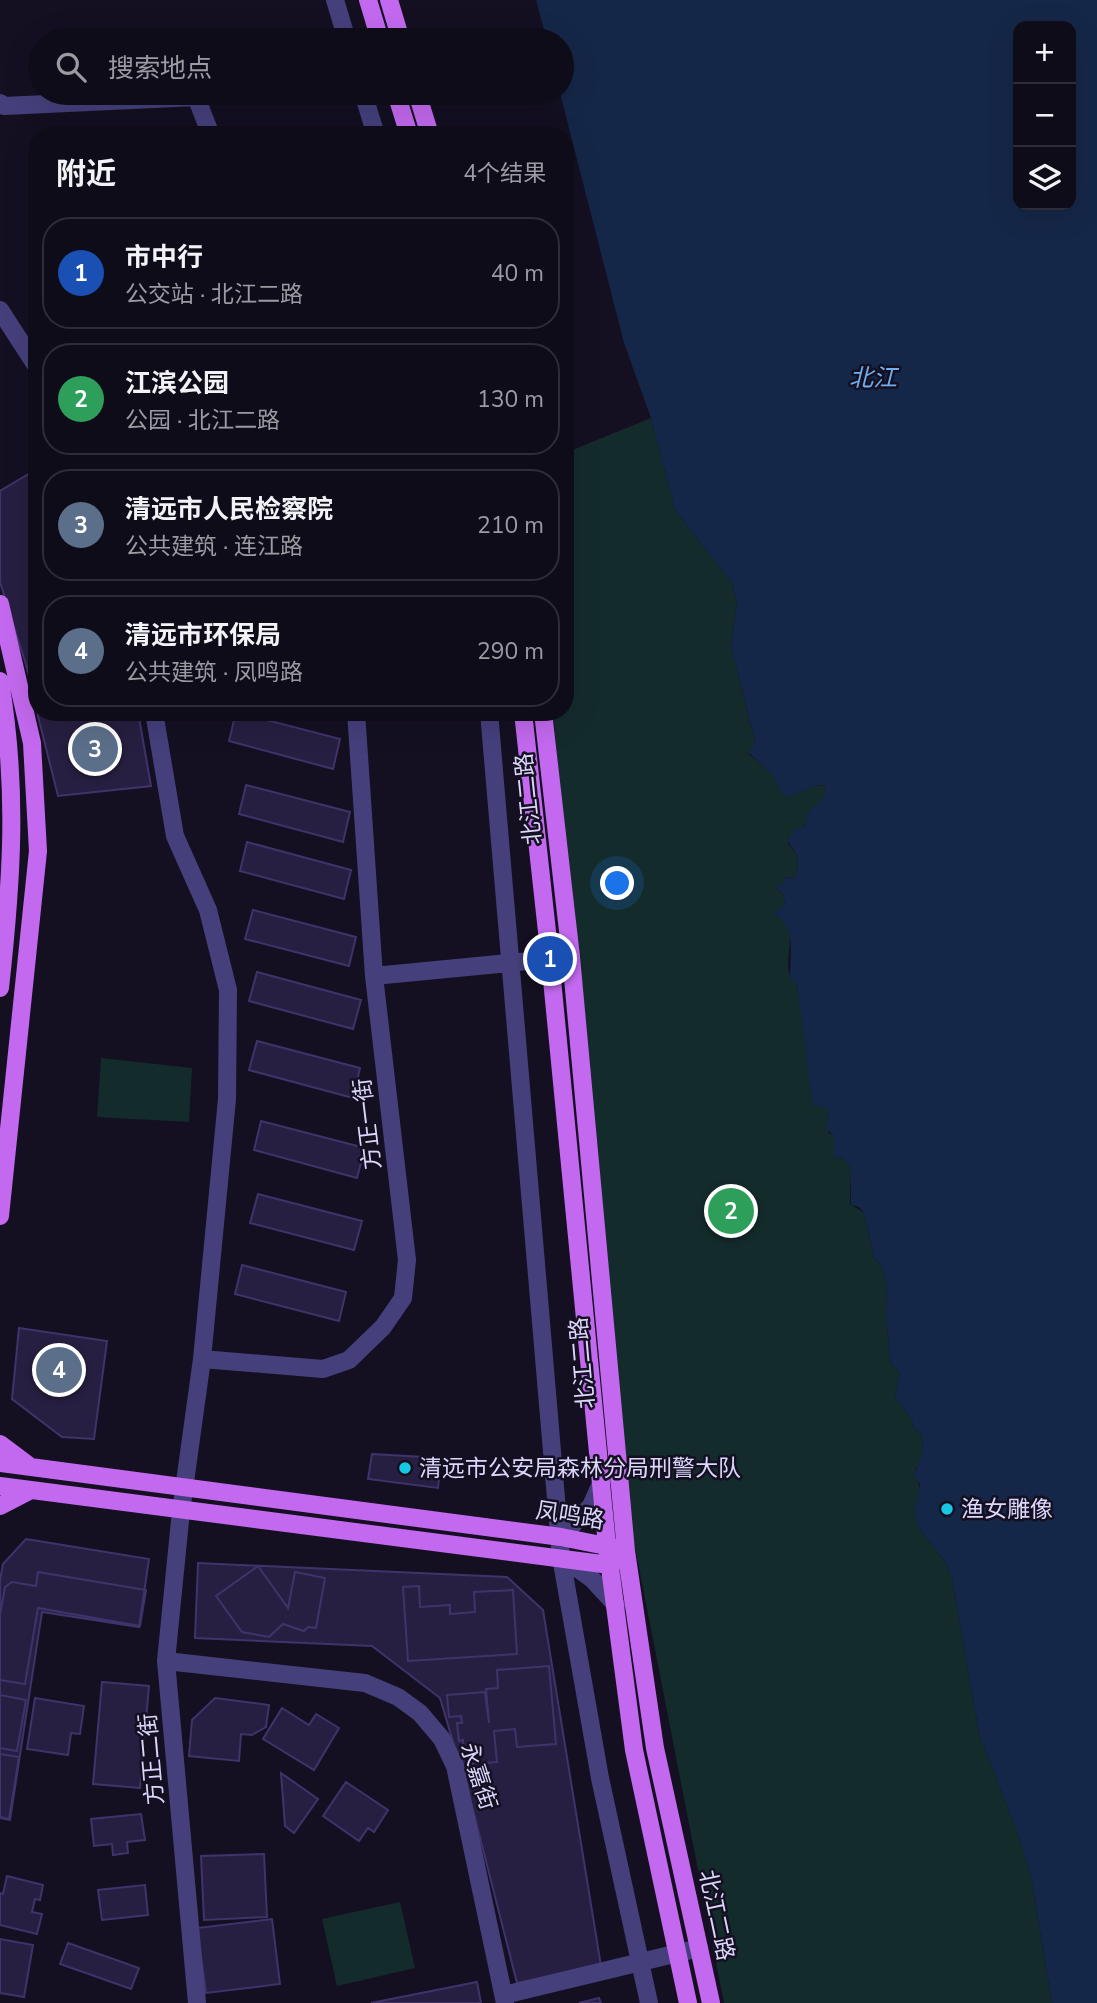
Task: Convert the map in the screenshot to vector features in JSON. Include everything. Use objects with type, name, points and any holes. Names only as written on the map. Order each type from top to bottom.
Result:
[{"type":"main road","points":[[368,0],[376,28]]},
{"type":"main road","points":[[389,0],[397,28]]},
{"type":"main road","points":[[400,105],[406,126]]},
{"type":"main road","points":[[421,105],[427,126]]},
{"type":"main road","points":[[0,604],[32,743],[38,851],[0,1216]]},
{"type":"main road","points":[[0,681],[10,741],[14,817],[10,896],[0,988]]},
{"type":"main road","name":"北江二路","points":[[524,721],[607,1545],[634,1750],[688,2003]]},
{"type":"main road","name":"北江二路","points":[[544,721],[571,957],[626,1551],[655,1748],[712,2003]]},
{"type":"main road","points":[[0,1444],[17,1459],[34,1468]]},
{"type":"main road","name":"凤鸣路","points":[[0,1463],[561,1537],[626,1551]]},
{"type":"main road","name":"凤鸣路","points":[[0,1486],[610,1565],[626,1551]]},
{"type":"main road","points":[[0,1506],[31,1490]]},
{"type":"street","points":[[335,0],[343,28]]},
{"type":"street","points":[[1,108],[54,105]]},
{"type":"street","points":[[199,105],[207,126]]},
{"type":"street","points":[[367,105],[373,126]]},
{"type":"street","points":[[0,310],[28,353]]},
{"type":"street","points":[[155,721],[175,836],[208,910],[228,990],[227,1099],[202,1359],[184,1489]]},
{"type":"street","name":"方正一街","points":[[202,1359],[323,1368],[349,1360],[369,1343],[403,1298],[407,1260],[374,976],[357,721]]},
{"type":"street","name":"北江二路","points":[[490,721],[561,1557],[600,1779],[649,2003]]},
{"type":"street","points":[[374,976],[571,957]]},
{"type":"street","points":[[561,1537],[591,1506],[602,1481]]},
{"type":"street","name":"方正二街","points":[[184,1489],[166,1661],[197,2003]]},
{"type":"street","points":[[561,1557],[592,1578],[616,1605]]},
{"type":"street","name":"永嘉街","points":[[166,1661],[365,1683],[398,1697],[420,1713],[442,1739],[455,1766],[505,1999],[699,1948]]},
{"type":"green space","points":[[651,418],[675,510],[732,583],[737,604],[731,646],[755,742],[749,754],[774,775],[783,794],[789,796],[817,785],[826,786],[825,797],[807,814],[808,823],[788,838],[788,843],[798,857],[797,874],[792,879],[785,877],[784,884],[775,887],[783,893],[785,906],[774,914],[788,926],[790,934],[788,967],[797,984],[813,1093],[829,1112],[828,1132],[834,1136],[838,1158],[844,1159],[851,1169],[850,1204],[864,1213],[874,1257],[882,1267],[887,1284],[886,1318],[891,1364],[900,1373],[895,1397],[922,1438],[922,1457],[915,1470],[920,1489],[918,1527],[944,1560],[952,1578],[979,1733],[1031,1876],[1052,2003],[724,2003],[627,1506],[554,721],[574,721],[574,449]]},
{"type":"green space","points":[[101,1058],[192,1068],[189,1122],[97,1117]]},
{"type":"green space","points":[[400,1902],[415,1968],[337,1986],[322,1919]]},
{"type":"water","name":"北江","points":[[536,0],[1097,0],[1097,2003],[1052,2003],[1031,1876],[979,1733],[952,1578],[944,1560],[918,1527],[915,1511],[920,1485],[914,1474],[923,1444],[921,1433],[914,1429],[912,1420],[895,1397],[900,1373],[891,1364],[886,1318],[887,1284],[882,1267],[874,1257],[864,1213],[859,1207],[851,1205],[851,1169],[844,1159],[834,1157],[834,1136],[826,1129],[829,1112],[824,1107],[813,1105],[797,984],[790,978],[789,932],[780,918],[772,913],[785,906],[783,893],[774,886],[784,884],[783,877],[792,879],[797,874],[798,857],[787,840],[793,833],[791,831],[805,826],[808,821],[805,816],[824,797],[826,786],[817,785],[789,797],[782,794],[773,775],[749,753],[755,741],[731,646],[737,604],[732,583],[675,510],[651,418],[624,343],[574,148],[574,126],[568,126],[563,105],[574,105],[574,28],[544,28]]},
{"type":"building","points":[[28,474],[27,668],[0,582],[0,491]]},
{"type":"building","points":[[39,721],[140,721],[151,786],[58,796]]},
{"type":"building","points":[[234,721],[271,721],[340,739],[333,769],[229,741]]},
{"type":"building","points":[[246,785],[350,812],[343,842],[239,814]]},
{"type":"building","points":[[247,842],[351,870],[344,899],[240,871]]},
{"type":"building","points":[[253,910],[356,937],[349,966],[245,939]]},
{"type":"building","points":[[257,972],[361,1000],[353,1029],[249,1001]]},
{"type":"building","points":[[257,1041],[360,1068],[353,1098],[249,1070]]},
{"type":"building","points":[[261,1121],[365,1148],[357,1178],[254,1150]]},
{"type":"building","points":[[258,1194],[362,1221],[354,1250],[250,1223]]},
{"type":"building","points":[[242,1265],[346,1292],[339,1321],[235,1294]]},
{"type":"building","points":[[19,1328],[107,1341],[94,1439],[62,1437],[12,1399]]},
{"type":"building","name":"清远市公安局森林分局刑警大队","points":[[372,1454],[441,1458],[438,1488],[368,1479]]},
{"type":"building","points":[[26,1539],[149,1559],[139,1627],[42,1612],[10,1820],[0,1818],[0,1580],[3,1564]]},
{"type":"building","points":[[198,1563],[507,1577],[543,1610],[601,1966],[517,1983],[472,1806],[440,1698],[372,1646],[195,1638]]},
{"type":"building","points":[[258,1566],[288,1608],[295,1572],[325,1578],[316,1628],[308,1627],[304,1631],[283,1624],[269,1637],[242,1632],[216,1596]]},
{"type":"building","points":[[38,1572],[146,1590],[140,1626],[38,1608],[25,1684],[0,1680],[0,1615],[5,1587],[12,1582],[36,1586]]},
{"type":"building","points":[[419,1586],[420,1607],[450,1605],[450,1614],[475,1612],[474,1592],[513,1590],[517,1654],[408,1661],[403,1587]]},
{"type":"building","points":[[549,1666],[556,1744],[517,1747],[515,1729],[494,1731],[497,1762],[473,1764],[474,1771],[462,1772],[463,1740],[459,1741],[457,1723],[462,1723],[461,1716],[449,1717],[447,1695],[485,1692],[489,1723],[486,1689],[498,1688],[497,1670]]},
{"type":"building","points":[[102,1682],[149,1686],[140,1788],[93,1784]]},
{"type":"building","points":[[0,1695],[26,1700],[17,1751],[0,1748]]},
{"type":"building","points":[[35,1698],[84,1706],[80,1734],[71,1733],[68,1755],[27,1749]]},
{"type":"building","points":[[215,1698],[269,1705],[266,1727],[252,1735],[241,1734],[239,1761],[189,1756],[192,1720]]},
{"type":"building","points":[[282,1708],[309,1725],[316,1714],[339,1728],[314,1770],[263,1739]]},
{"type":"building","points":[[0,1754],[19,1757],[9,1819],[0,1817]]},
{"type":"building","points":[[281,1773],[318,1799],[294,1833],[285,1826]]},
{"type":"building","points":[[346,1782],[388,1810],[374,1832],[368,1828],[359,1841],[323,1816]]},
{"type":"building","points":[[141,1814],[145,1840],[127,1842],[128,1853],[113,1855],[112,1844],[94,1846],[91,1819]]},
{"type":"building","points":[[264,1854],[267,1917],[204,1920],[201,1856]]},
{"type":"building","points":[[7,1876],[43,1885],[40,1900],[35,1899],[32,1912],[42,1914],[37,1934],[0,1925],[0,1893],[3,1894]]},
{"type":"building","points":[[145,1885],[148,1915],[102,1920],[98,1890]]},
{"type":"building","points":[[272,1919],[280,1984],[206,1993],[197,1928]]},
{"type":"building","points":[[0,1939],[33,1945],[24,1997],[0,1993]]},
{"type":"building","points":[[68,1943],[139,1968],[131,1989],[60,1964]]},
{"type":"building","points":[[477,1982],[481,2003],[371,2003]]},
{"type":"building","points":[[599,1998],[601,2003],[579,2003]]},
{"type":"place","name":"清远市人民检察院","points":[[95,749]]},
{"type":"place","name":"市中行","points":[[550,959]]},
{"type":"place","name":"江滨公园","points":[[731,1211]]},
{"type":"place","name":"清远市环保局","points":[[59,1370]]},
{"type":"place","name":"清远市公安局森林分局刑警大队","points":[[405,1468]]},
{"type":"place","name":"渔女雕像","points":[[947,1509]]}]
